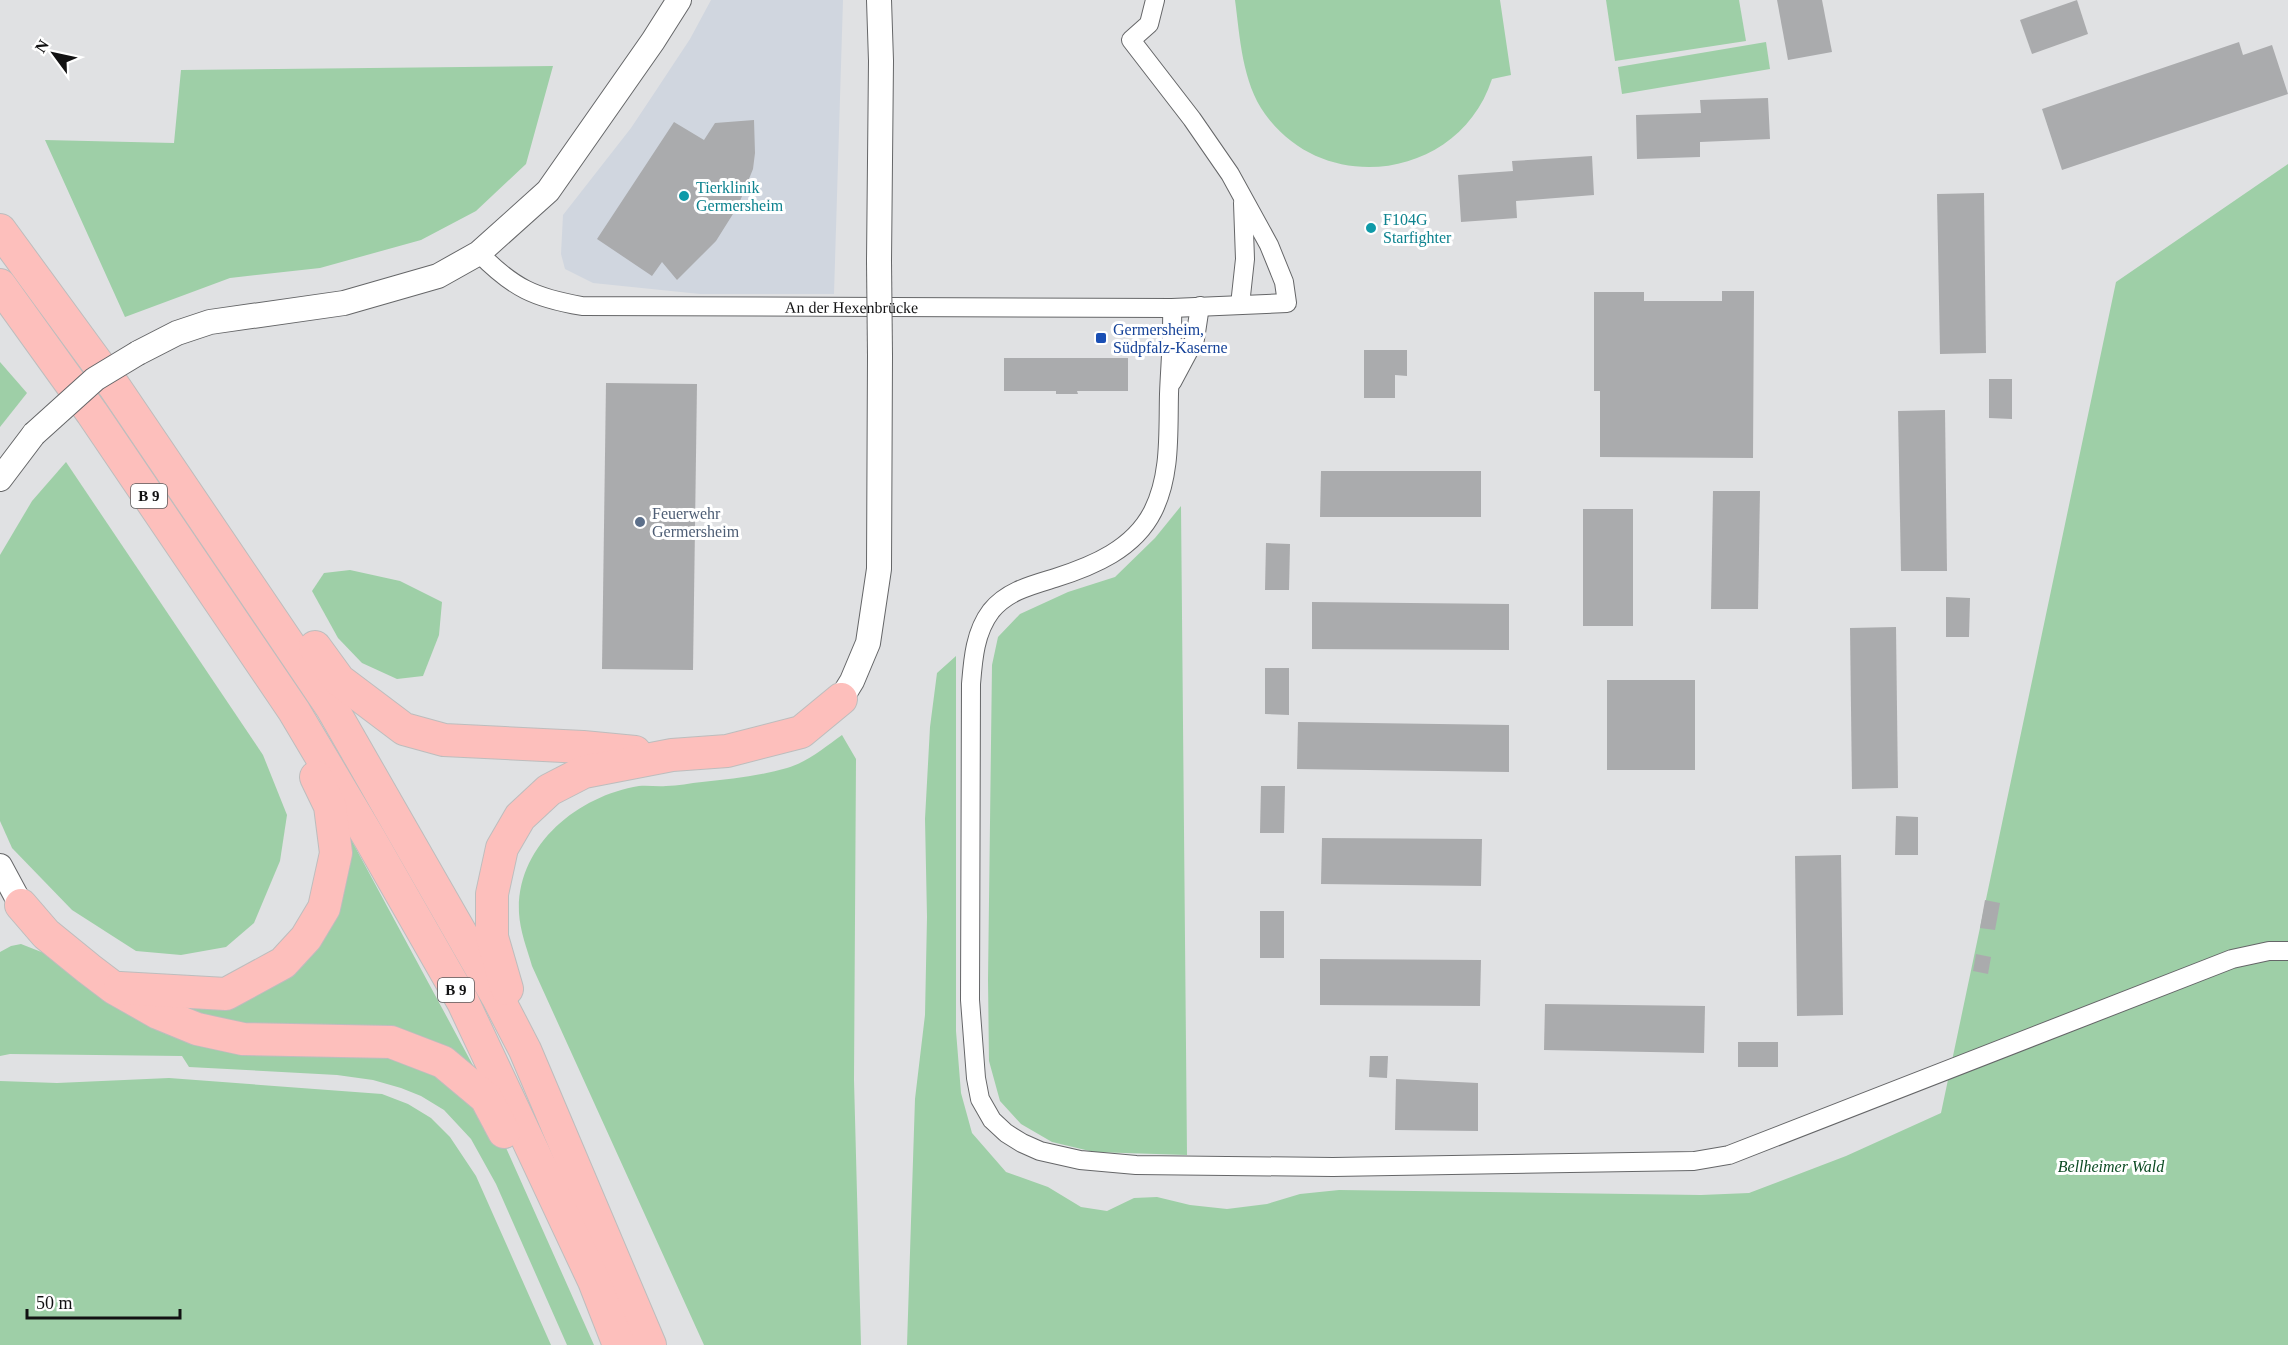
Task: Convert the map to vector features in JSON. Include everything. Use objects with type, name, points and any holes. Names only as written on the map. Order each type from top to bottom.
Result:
[{"type":"highway","name":"B 9","points":[[0,230],[114,386],[332,708],[497,996],[525,1050],[650,1345]]},
{"type":"highway","name":"B 9","points":[[0,285],[92,412],[294,711],[463,1002],[594,1281],[619,1345]]},
{"type":"highway","name":"B 9","points":[[233,560],[296,622],[339,680],[404,729],[444,740],[583,747],[672,755]]},
{"type":"highway","name":"B 9","points":[[525,1050],[492,937],[492,894],[502,848],[520,817],[549,790],[584,772],[672,755],[728,751],[801,732],[841,699]]},
{"type":"highway","name":"B 9","points":[[114,988],[226,994],[283,963],[306,938],[324,908],[336,854],[330,806],[311,768],[294,711]]},
{"type":"highway","points":[[21,905],[46,934],[114,988],[158,1013],[197,1029],[243,1039],[391,1042],[443,1062],[486,1098],[576,1276],[594,1281]]},
{"type":"main road","points":[[0,479],[33,435],[95,379],[138,352],[177,333],[210,322],[344,303],[438,276],[479,253],[548,191],[679,0]]},
{"type":"main road","name":"B 9","points":[[841,699],[852,681],[868,643],[879,569],[880,6]]},
{"type":"main road","points":[[0,866],[21,905]]},
{"type":"street","name":"An der Hexenbrücke","points":[[479,253],[498,273],[525,290],[547,300],[582,306],[1172,308],[1287,303],[1284,282],[1269,245],[1215,151],[1131,40],[1149,24],[1155,0]]},
{"type":"street","name":"An der Hexenbrücke","points":[[1240,305],[1245,259],[1242,198]]},
{"type":"street","points":[[1170,388],[1196,339],[1200,306]]},
{"type":"street","points":[[1172,308],[1166,468],[1154,510],[1140,530],[1121,548],[1097,563],[1014,592],[992,611],[981,629],[975,648],[971,684],[970,1000],[975,1068],[980,1099],[992,1120],[1022,1143],[1040,1151],[1080,1160],[1136,1165],[1333,1167],[1582,1164],[1713,1159],[1729,1155],[2232,959],[2269,951],[2288,951]]},
{"type":"shaded area","points":[[711,0],[843,0],[834,294],[700,294],[593,283],[565,269],[561,254],[563,215],[631,128],[690,39]]},
{"type":"green space","points":[[1235,0],[1500,0],[1511,75],[1492,79],[1476,112],[1452,138],[1422,156],[1389,166],[1355,166],[1322,158],[1291,141],[1265,114],[1257,101],[1243,59]]},
{"type":"green space","points":[[1606,0],[1739,0],[1746,41],[1615,61]]},
{"type":"green space","points":[[1766,42],[1770,69],[1622,94],[1618,67]]},
{"type":"green space","points":[[553,66],[526,164],[476,211],[421,240],[320,268],[230,278],[125,317],[45,140],[174,143],[181,70]]},
{"type":"green space","name":"Bellheimer Wald","points":[[2288,164],[2288,1345],[907,1345],[915,1099],[925,1015],[927,917],[925,819],[930,727],[937,673],[956,656],[956,1031],[961,1093],[972,1133],[1006,1172],[1048,1187],[1081,1207],[1107,1211],[1134,1198],[1157,1197],[1190,1205],[1227,1209],[1267,1204],[1300,1194],[1339,1190],[1701,1195],[1749,1193],[1846,1156],[1941,1113],[2116,282]]},
{"type":"green space","points":[[0,362],[27,393],[0,427]]},
{"type":"green space","points":[[66,462],[263,755],[287,815],[280,861],[254,923],[226,947],[181,955],[136,951],[72,910],[12,848],[0,821],[0,555],[32,501]]},
{"type":"green space","points":[[1181,506],[1187,1155],[1094,1152],[1052,1142],[1021,1124],[1000,1101],[989,1061],[992,665],[998,637],[1020,614],[1068,592],[1115,577],[1155,538]]},
{"type":"green space","points":[[350,570],[400,581],[442,602],[439,635],[423,676],[397,679],[362,663],[338,638],[312,591],[324,573]]},
{"type":"green space","points":[[842,735],[856,759],[854,1080],[861,1345],[704,1345],[532,966],[519,913],[521,889],[528,866],[539,846],[573,813],[594,801],[639,786],[670,786],[724,780],[787,768],[809,758]]},
{"type":"green space","points":[[347,832],[476,1071],[257,1032],[173,1006],[205,1008],[274,981]]},
{"type":"green space","points":[[21,944],[49,955],[113,1004],[325,1048],[421,1061],[495,1123],[594,1345],[567,1345],[496,1184],[471,1139],[444,1110],[421,1096],[373,1080],[337,1075],[189,1067],[182,1056],[10,1054],[0,1056],[0,952]]},
{"type":"green space","points":[[169,1078],[382,1094],[408,1104],[431,1118],[450,1137],[476,1176],[551,1345],[0,1345],[0,1081],[57,1083]]},
{"type":"building","points":[[1777,0],[1822,0],[1832,52],[1788,60]]},
{"type":"building","points":[[2077,0],[2088,34],[2032,54],[2020,20]]},
{"type":"building","points":[[2239,42],[2243,55],[2272,45],[2288,94],[2062,170],[2042,109]]},
{"type":"building","points":[[1768,98],[1770,139],[1700,142],[1700,157],[1637,159],[1636,115],[1701,113],[1700,100]]},
{"type":"building","name":"Tierklinik Germersheim","points":[[754,120],[753,169],[738,206],[716,241],[677,280],[662,262],[652,276],[597,239],[674,122],[704,140],[715,123]]},
{"type":"building","points":[[1592,156],[1594,195],[1516,201],[1517,218],[1461,222],[1458,175],[1513,171],[1512,161]]},
{"type":"building","points":[[1984,193],[1986,353],[1940,354],[1937,194]]},
{"type":"building","points":[[1722,291],[1754,291],[1753,458],[1600,457],[1600,391],[1594,391],[1594,292],[1644,292],[1644,301],[1722,301]]},
{"type":"building","points":[[1364,350],[1407,350],[1407,376],[1395,375],[1395,398],[1364,398]]},
{"type":"building","points":[[1004,358],[1128,358],[1128,391],[1077,391],[1078,394],[1056,394],[1056,391],[1004,391]]},
{"type":"building","points":[[1989,379],[2012,379],[2012,419],[1989,418]]},
{"type":"building","points":[[606,383],[697,384],[693,670],[602,669]]},
{"type":"building","points":[[1945,410],[1947,571],[1901,571],[1898,411]]},
{"type":"building","points":[[1321,471],[1481,471],[1481,517],[1320,517]]},
{"type":"building","points":[[1713,491],[1760,491],[1758,609],[1711,609]]},
{"type":"building","points":[[1583,509],[1633,509],[1633,626],[1583,626]]},
{"type":"building","points":[[1266,543],[1290,544],[1289,590],[1265,590]]},
{"type":"building","points":[[1946,597],[1970,598],[1969,637],[1946,637]]},
{"type":"building","points":[[1312,602],[1509,604],[1509,650],[1312,649]]},
{"type":"building","points":[[1896,627],[1898,788],[1852,789],[1850,628]]},
{"type":"building","points":[[1265,668],[1289,668],[1289,715],[1265,714]]},
{"type":"building","points":[[1607,680],[1695,680],[1695,770],[1607,770]]},
{"type":"building","points":[[1298,722],[1509,725],[1509,772],[1297,769]]},
{"type":"building","points":[[1261,786],[1285,786],[1284,833],[1260,833]]},
{"type":"building","points":[[1896,816],[1918,817],[1918,855],[1895,855]]},
{"type":"building","points":[[1322,838],[1482,839],[1481,886],[1321,884]]},
{"type":"building","points":[[1841,855],[1843,1015],[1797,1016],[1795,856]]},
{"type":"building","points":[[1985,900],[2000,903],[1995,930],[1980,928]]},
{"type":"building","points":[[1260,911],[1284,911],[1284,958],[1260,958]]},
{"type":"building","points":[[1976,954],[1991,957],[1988,974],[1973,971]]},
{"type":"building","points":[[1320,959],[1481,960],[1480,1006],[1320,1005]]},
{"type":"building","points":[[1545,1004],[1705,1006],[1704,1053],[1544,1050]]},
{"type":"building","points":[[1738,1042],[1778,1042],[1778,1067],[1738,1067]]},
{"type":"building","points":[[1370,1056],[1388,1056],[1387,1078],[1369,1077]]},
{"type":"building","points":[[1396,1079],[1478,1083],[1478,1131],[1395,1130]]},
{"type":"place","name":"Tierklinik Germersheim","points":[[684,196]]},
{"type":"place","name":"F104G Starfighter","points":[[1371,228]]},
{"type":"place","name":"Germersheim, Südpfalz-Kaserne","points":[[1101,338]]},
{"type":"place","name":"Feuerwehr Germersheim","points":[[640,522]]}]
